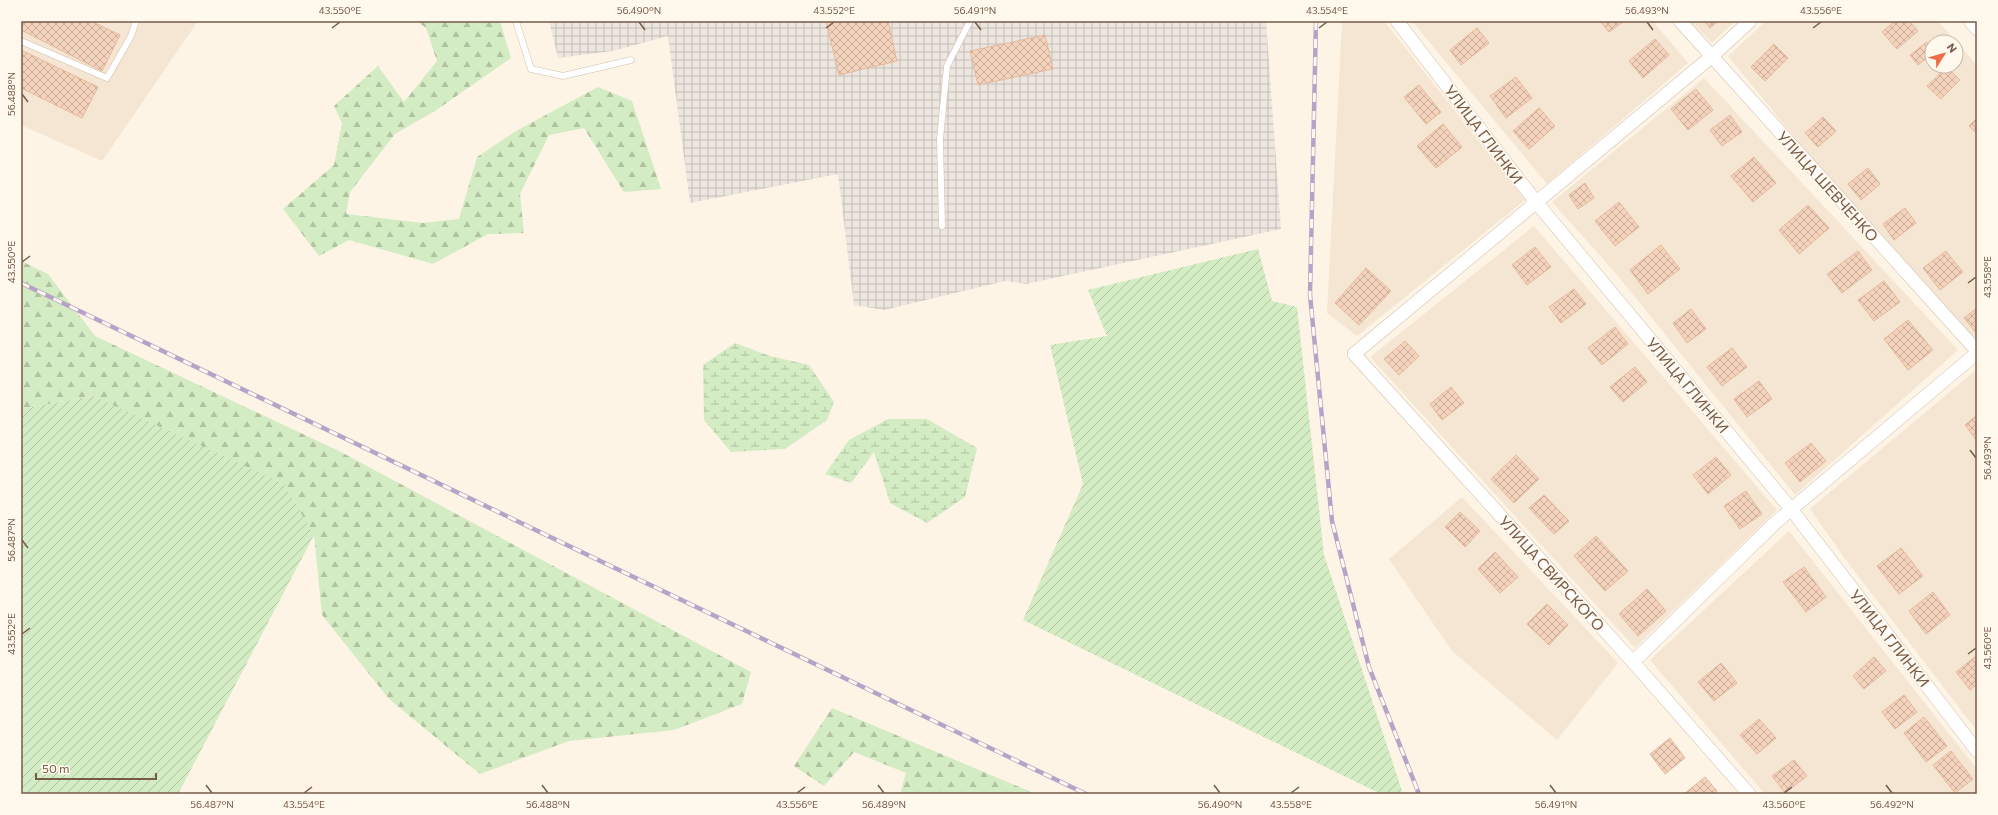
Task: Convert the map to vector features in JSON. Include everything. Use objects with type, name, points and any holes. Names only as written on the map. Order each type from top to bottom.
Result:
[{"type":"street","name":"УЛИЦА ГЛИНКИ","points":[[1397,21],[1536,202],[1791,509],[1977,751]]},
{"type":"street","name":"УЛИЦА ШЕВЧЕНКО","points":[[1680,21],[1977,352]]},
{"type":"street","points":[[1536,202],[1711,57],[1750,21]]},
{"type":"street","points":[[1970,21],[1977,29]]},
{"type":"street","name":"УЛИЦА СВИРСКОГО","points":[[1536,202],[1354,354],[1633,662],[1748,794]]},
{"type":"street","points":[[1633,662],[1774,523],[1977,352]]},
{"type":"lane","points":[[21,41],[107,78],[131,36],[136,21]]},
{"type":"lane","points":[[516,21],[531,69],[563,76],[631,60]]},
{"type":"lane","points":[[942,226],[940,139],[947,66],[970,21]]},
{"type":"shaded area","points":[[21,21],[198,21],[102,161],[21,125]]},
{"type":"shaded area","points":[[549,21],[1266,21],[1281,229],[1026,284],[1005,281],[884,310],[854,305],[838,174],[690,203],[668,36],[613,51],[558,58]]},
{"type":"shaded area","points":[[1342,21],[1384,21],[1525,200],[1357,336],[1327,313]]},
{"type":"shaded area","points":[[1412,21],[1653,21],[1688,63],[1547,184]]},
{"type":"shaded area","points":[[1690,21],[1735,21],[1712,43]]},
{"type":"shaded area","points":[[1766,21],[1938,21],[1950,34],[1924,34],[1924,74],[1964,74],[1964,50],[1977,65],[1977,342],[1808,154],[1728,56]]},
{"type":"shaded area","points":[[1704,78],[1958,350],[1795,495],[1618,276],[1552,202]]},
{"type":"shaded area","points":[[1534,226],[1777,510],[1635,648],[1370,357]]},
{"type":"shaded area","points":[[1977,369],[1977,731],[1846,560],[1810,509]]},
{"type":"shaded area","points":[[1462,497],[1618,663],[1557,740],[1452,651],[1389,559]]},
{"type":"shaded area","points":[[1789,531],[1977,769],[1977,794],[1765,794],[1650,660]]},
{"type":"green space","points":[[417,21],[500,21],[511,58],[435,111],[395,134],[350,192],[346,214],[423,223],[459,219],[477,157],[516,131],[598,87],[632,101],[661,189],[624,192],[584,128],[549,135],[520,194],[524,233],[488,234],[433,264],[349,240],[319,256],[283,209],[334,165],[342,123],[334,106],[378,66],[404,102],[437,61],[426,28]]},
{"type":"green space","points":[[1258,249],[1272,301],[1297,307],[1324,555],[1403,794],[1381,794],[1023,620],[1083,484],[1050,345],[1107,336],[1088,290]]},
{"type":"green space","points":[[21,261],[48,274],[95,336],[339,451],[751,672],[742,704],[674,730],[569,741],[480,774],[389,699],[322,615],[314,535],[93,396],[21,409]]},
{"type":"green space","points":[[735,343],[770,356],[809,365],[834,402],[827,420],[785,449],[731,452],[704,420],[703,365]]},
{"type":"green space","points":[[93,396],[284,484],[314,535],[178,794],[21,794],[21,409]]},
{"type":"green space","points":[[888,419],[927,419],[977,448],[965,497],[927,523],[890,503],[874,452],[851,483],[825,474],[849,440]]},
{"type":"green space","points":[[832,708],[1036,794],[900,794],[906,773],[854,752],[824,786],[794,766]]},
{"type":"building","points":[[21,21],[91,21],[120,35],[102,71],[21,30]]},
{"type":"building","points":[[826,21],[888,21],[897,61],[839,75]]},
{"type":"building","points":[[1600,21],[1624,21],[1609,32]]},
{"type":"building","points":[[1704,21],[1718,21],[1710,28]]},
{"type":"building","points":[[1895,21],[1909,21],[1918,31],[1897,49],[1882,32]]},
{"type":"building","points":[[1477,28],[1489,43],[1461,65],[1450,50]]},
{"type":"building","points":[[1045,35],[1053,69],[978,85],[970,51]]},
{"type":"building","points":[[1655,39],[1669,55],[1643,78],[1629,61]]},
{"type":"building","points":[[1774,44],[1788,58],[1765,81],[1751,67]]},
{"type":"building","points":[[1924,44],[1924,60],[1918,65],[1910,55]]},
{"type":"building","points":[[21,50],[98,87],[82,118],[21,88]]},
{"type":"building","points":[[1940,74],[1954,74],[1960,80],[1941,99],[1927,86]]},
{"type":"building","points":[[1516,77],[1532,98],[1506,118],[1490,96]]},
{"type":"building","points":[[1419,85],[1441,112],[1426,124],[1404,97]]},
{"type":"building","points":[[1696,89],[1713,110],[1688,130],[1671,109]]},
{"type":"building","points":[[1539,108],[1555,126],[1529,149],[1513,131]]},
{"type":"building","points":[[1730,115],[1742,132],[1722,146],[1710,130]]},
{"type":"building","points":[[1823,117],[1836,131],[1818,147],[1805,133]]},
{"type":"building","points":[[1977,118],[1977,134],[1969,126]]},
{"type":"building","points":[[1443,124],[1462,147],[1436,168],[1417,146]]},
{"type":"building","points":[[1754,157],[1776,183],[1753,202],[1731,176]]},
{"type":"building","points":[[1868,168],[1880,184],[1861,200],[1848,184]]},
{"type":"building","points":[[1585,183],[1594,198],[1578,209],[1569,195]]},
{"type":"building","points":[[1619,202],[1639,227],[1615,246],[1595,221]]},
{"type":"building","points":[[1808,205],[1829,228],[1799,254],[1779,230]]},
{"type":"building","points":[[1905,208],[1916,223],[1894,240],[1883,224]]},
{"type":"building","points":[[1661,245],[1680,269],[1648,294],[1630,270]]},
{"type":"building","points":[[1535,247],[1551,267],[1527,285],[1512,265]]},
{"type":"building","points":[[1858,251],[1872,270],[1842,293],[1827,274]]},
{"type":"building","points":[[1946,251],[1963,272],[1940,290],[1923,268]]},
{"type":"building","points":[[1366,268],[1391,291],[1359,325],[1335,303]]},
{"type":"building","points":[[1884,281],[1900,302],[1874,321],[1858,300]]},
{"type":"building","points":[[1574,289],[1586,304],[1561,323],[1549,307]]},
{"type":"building","points":[[1977,308],[1977,334],[1964,318]]},
{"type":"building","points":[[1691,309],[1706,329],[1687,343],[1673,323]]},
{"type":"building","points":[[1908,320],[1933,350],[1908,370],[1884,339]]},
{"type":"building","points":[[1615,327],[1628,344],[1602,365],[1588,348]]},
{"type":"building","points":[[1405,341],[1419,356],[1399,375],[1384,359]]},
{"type":"building","points":[[1732,348],[1747,367],[1722,386],[1707,367]]},
{"type":"building","points":[[1635,367],[1647,382],[1623,402],[1610,387]]},
{"type":"building","points":[[1759,381],[1772,399],[1747,417],[1734,399]]},
{"type":"building","points":[[1451,387],[1464,403],[1442,420],[1430,404]]},
{"type":"building","points":[[1977,415],[1977,441],[1965,425]]},
{"type":"building","points":[[1811,443],[1826,461],[1800,482],[1785,463]]},
{"type":"building","points":[[1516,455],[1539,479],[1514,503],[1491,479]]},
{"type":"building","points":[[1716,457],[1731,475],[1708,494],[1693,475]]},
{"type":"building","points":[[1746,491],[1762,514],[1740,529],[1724,506]]},
{"type":"building","points":[[1544,495],[1569,521],[1554,534],[1529,508]]},
{"type":"building","points":[[1460,512],[1480,531],[1465,547],[1445,527]]},
{"type":"building","points":[[1596,536],[1628,571],[1605,591],[1574,556]]},
{"type":"building","points":[[1901,548],[1923,576],[1899,594],[1877,566]]},
{"type":"building","points":[[1495,552],[1518,577],[1500,593],[1478,569]]},
{"type":"building","points":[[1804,567],[1826,597],[1806,612],[1783,582]]},
{"type":"building","points":[[1647,589],[1666,611],[1638,636],[1619,614]]},
{"type":"building","points":[[1933,592],[1950,615],[1926,634],[1909,611]]},
{"type":"building","points":[[1547,604],[1568,625],[1549,645],[1527,624]]},
{"type":"building","points":[[1976,656],[1977,684],[1970,690],[1956,672]]},
{"type":"building","points":[[1874,657],[1886,671],[1864,689],[1853,676]]},
{"type":"building","points":[[1721,663],[1737,683],[1714,701],[1698,682]]},
{"type":"building","points":[[1904,695],[1917,712],[1895,729],[1882,712]]},
{"type":"building","points":[[1924,717],[1947,746],[1926,762],[1904,733]]},
{"type":"building","points":[[1759,719],[1776,738],[1757,754],[1740,735]]},
{"type":"building","points":[[1670,738],[1685,758],[1665,774],[1650,754]]},
{"type":"building","points":[[1951,751],[1973,779],[1955,793],[1933,765]]},
{"type":"building","points":[[1794,760],[1807,776],[1785,793],[1772,776]]},
{"type":"building","points":[[1705,777],[1717,791],[1713,794],[1684,794]]},
{"type":"railway","points":[[1316,21],[1310,295],[1332,521],[1369,667],[1419,794]]},
{"type":"railway","points":[[21,283],[1086,794]]}]
